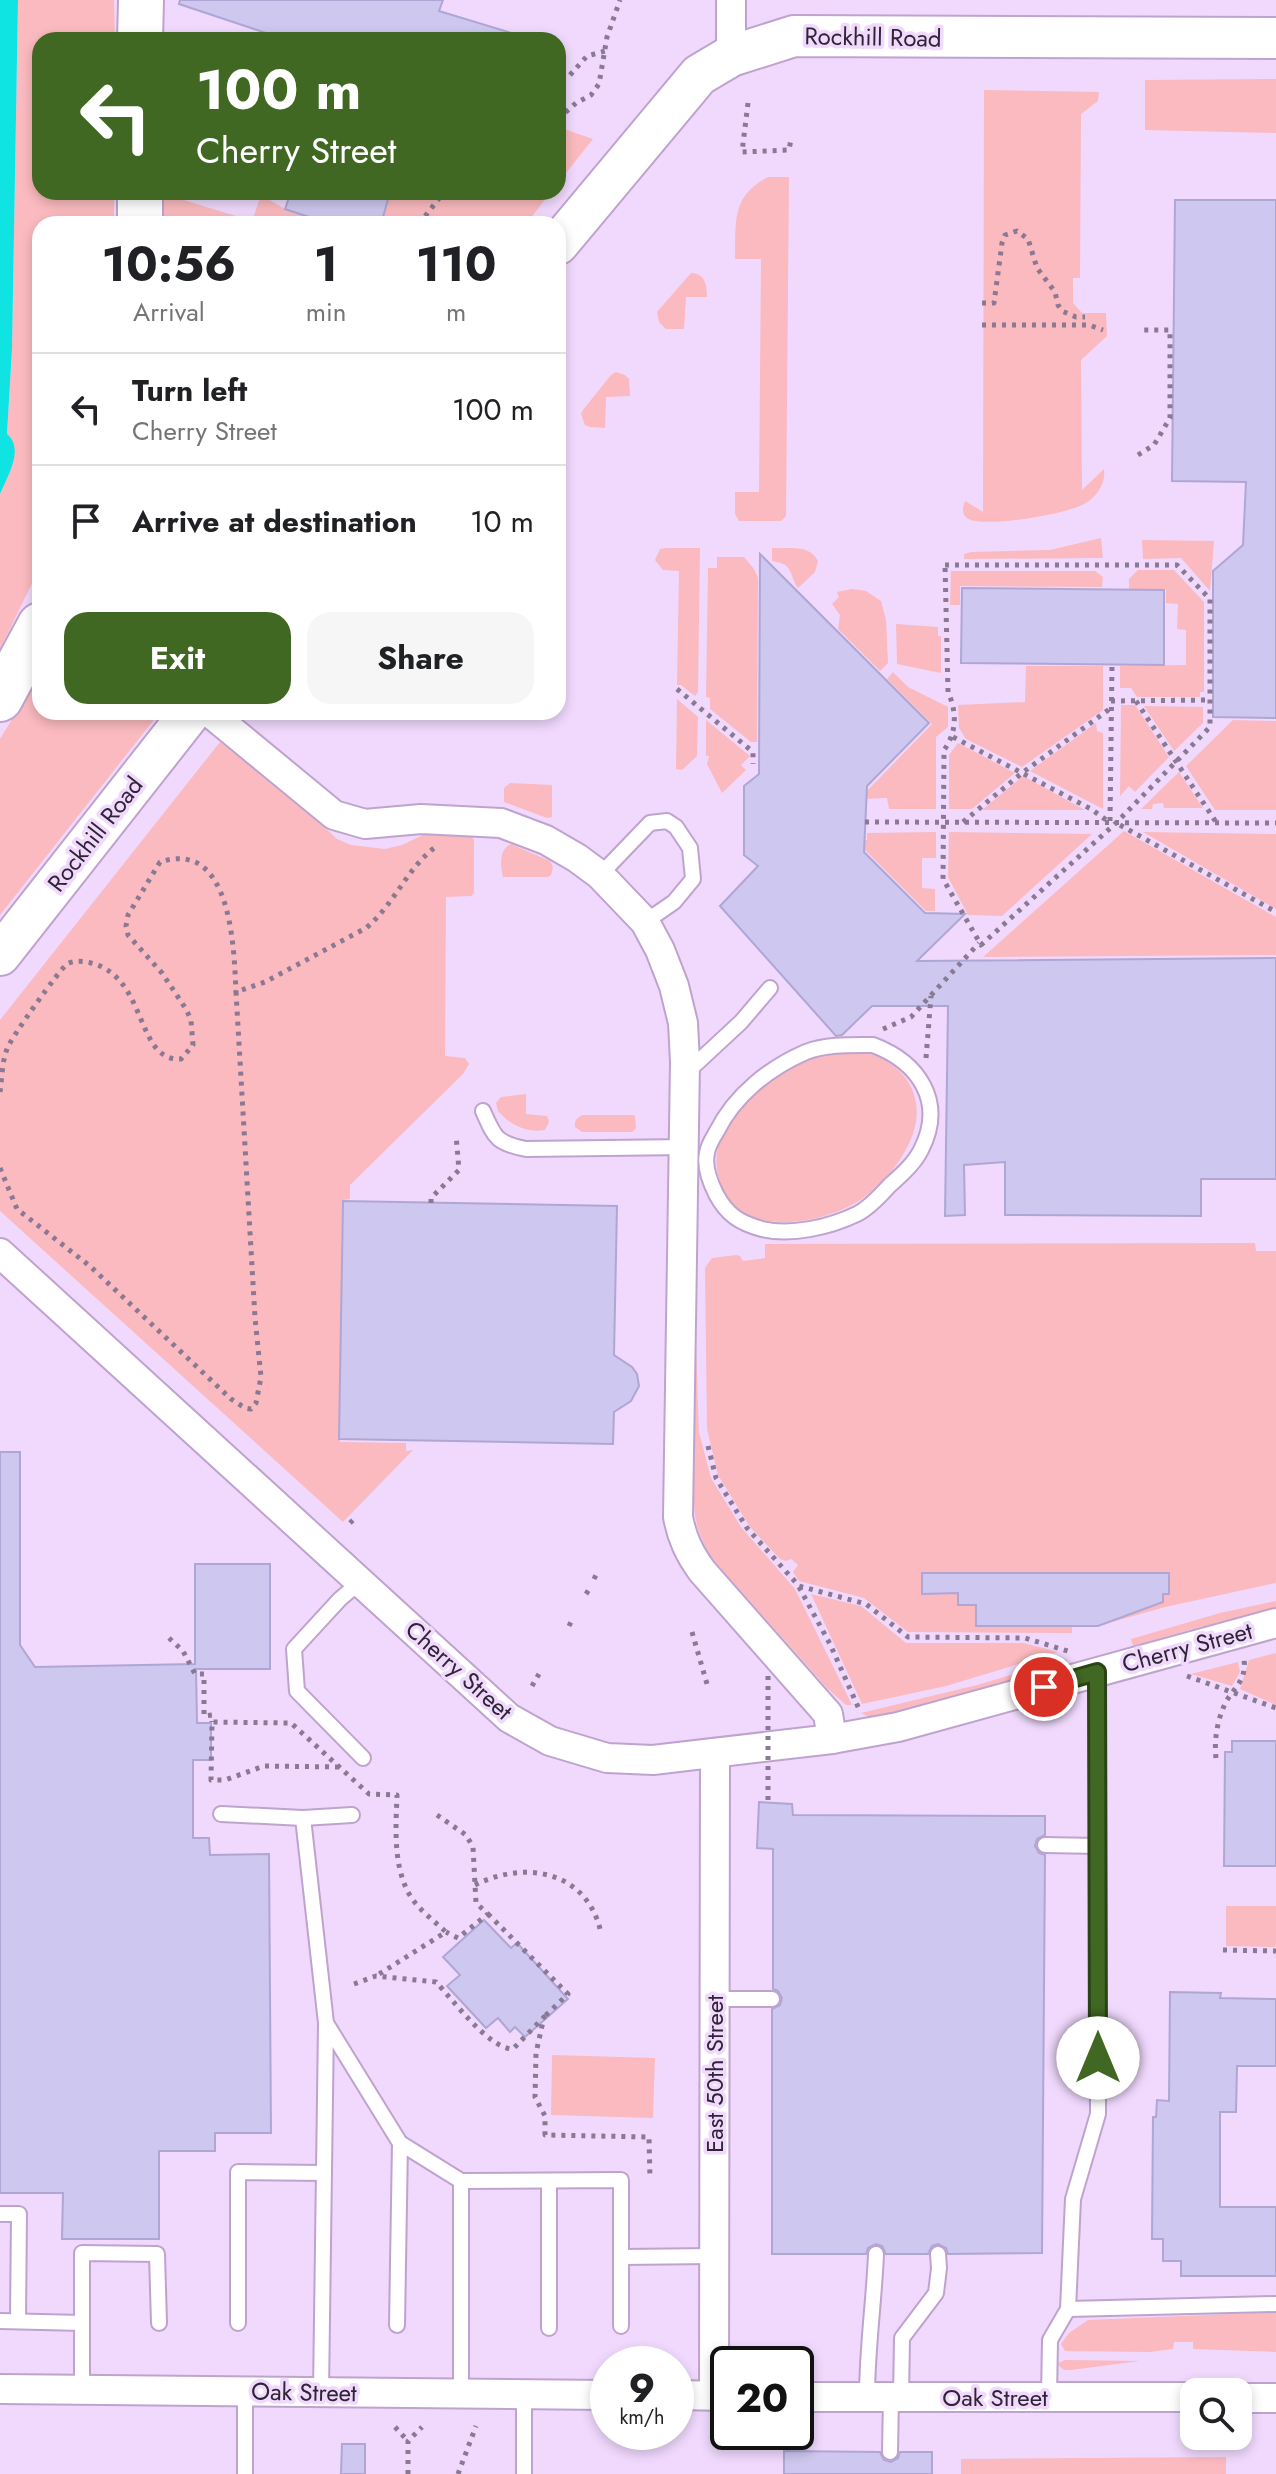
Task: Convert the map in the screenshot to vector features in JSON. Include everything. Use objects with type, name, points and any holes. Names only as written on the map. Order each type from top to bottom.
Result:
[{"type":"highway","points":[[140,32],[141,0]]},
{"type":"highway","points":[[0,699],[32,640]]},
{"type":"main road","name":"Rockhill Road","points":[[566,234],[699,75],[731,56],[794,36],[1276,38]]},
{"type":"main road","name":"Rockhill Road","points":[[0,955],[185,720]]},
{"type":"street","points":[[731,0],[731,56]]},
{"type":"street","points":[[219,720],[334,815],[365,824],[421,819],[501,823],[546,840],[600,875],[645,922],[674,986],[683,1023],[685,1074],[695,1150],[681,1252],[678,1517],[681,1535],[702,1571],[828,1714],[832,1739]]},
{"type":"street","name":"Cherry Street","points":[[0,1253],[509,1718],[550,1741],[607,1758],[653,1760],[832,1739],[898,1727],[1086,1666],[1276,1623]]},
{"type":"street","name":"East 50th Street","points":[[715,1753],[714,2256],[718,2346]]},
{"type":"street","name":"Oak Street","points":[[0,2389],[590,2395]]},
{"type":"street","name":"Oak Street","points":[[814,2397],[1180,2397]]},
{"type":"street","points":[[1252,2398],[1276,2398]]},
{"type":"lane","points":[[600,875],[650,823],[667,821],[676,827],[690,848],[693,879],[674,902],[645,922]]},
{"type":"lane","points":[[685,1074],[741,1022],[770,988]]},
{"type":"lane","points":[[483,1111],[493,1133],[506,1145],[526,1149],[695,1150],[739,1097],[782,1064],[809,1051],[873,1045],[891,1052],[910,1066],[924,1083],[930,1108],[929,1129],[921,1150],[878,1197],[858,1213],[806,1230],[773,1232],[741,1223],[720,1201],[695,1150]]},
{"type":"lane","points":[[360,1582],[294,1649],[297,1691],[363,1758]]},
{"type":"lane","points":[[1049,2397],[1050,2340],[1068,2309],[1073,2199],[1098,2114],[1098,1846],[1086,1666]]},
{"type":"lane","points":[[221,1814],[303,1818],[352,1815]]},
{"type":"lane","points":[[303,1818],[326,2023],[321,2392]]},
{"type":"lane","points":[[1045,1845],[1098,1846]]},
{"type":"lane","points":[[714,1999],[772,1999]]},
{"type":"lane","points":[[326,2023],[400,2143],[461,2181],[621,2180],[621,2326]]},
{"type":"lane","points":[[397,2325],[400,2143]]},
{"type":"lane","points":[[238,2323],[238,2172],[324,2173]]},
{"type":"lane","points":[[461,2181],[461,2394]]},
{"type":"lane","points":[[549,2181],[549,2328]]},
{"type":"lane","points":[[0,2214],[19,2214],[18,2321]]},
{"type":"lane","points":[[82,2390],[82,2253],[157,2254],[159,2323]]},
{"type":"lane","points":[[876,2254],[874,2304],[867,2356],[886,2397]]},
{"type":"lane","points":[[890,2452],[886,2397],[902,2338],[936,2293],[938,2254]]},
{"type":"lane","points":[[621,2257],[714,2256]]},
{"type":"lane","points":[[1068,2309],[1276,2304]]},
{"type":"lane","points":[[0,2321],[82,2323]]},
{"type":"lane","points":[[245,2391],[245,2474]]},
{"type":"lane","points":[[524,2394],[524,2474]]},
{"type":"path","points":[[566,112],[591,95],[599,84],[607,37],[620,0]]},
{"type":"path","points":[[570,75],[587,56],[605,51]]},
{"type":"path","points":[[748,103],[742,152],[789,150],[791,139]]},
{"type":"path","points":[[425,216],[438,200]]},
{"type":"path","points":[[982,303],[994,303],[1002,243],[1005,235],[1017,231],[1028,239],[1037,268],[1055,292],[1062,311],[1085,317]]},
{"type":"path","points":[[982,325],[1089,325],[1103,330]]},
{"type":"path","points":[[1138,455],[1154,445],[1170,418],[1170,330],[1139,330]]},
{"type":"path","points":[[911,1017],[979,943],[981,945],[1113,822],[1210,727],[1210,599],[1177,565],[945,565],[948,692],[953,704],[953,737],[944,750],[943,879],[979,943]]},
{"type":"path","points":[[1112,664],[1113,822]]},
{"type":"path","points":[[677,689],[753,752],[753,764]]},
{"type":"path","points":[[962,822],[1111,704],[1210,700]]},
{"type":"path","points":[[1136,701],[1217,823]]},
{"type":"path","points":[[953,737],[1091,809],[1276,912]]},
{"type":"path","points":[[236,992],[265,982],[366,928],[376,920],[419,860],[437,846],[473,837],[488,822]]},
{"type":"path","points":[[865,822],[1276,823]]},
{"type":"path","points":[[0,1092],[7,1048],[67,964],[79,961],[106,969],[124,985],[131,994],[153,1046],[163,1056],[172,1060],[181,1059],[193,1045],[191,1020],[162,973],[128,935],[126,926],[128,915],[160,862],[178,858],[204,869],[226,903],[233,939],[261,1377],[256,1403],[251,1409],[231,1399],[91,1267],[17,1209],[0,1168]]},
{"type":"path","points":[[924,1083],[931,995]]},
{"type":"path","points":[[431,1203],[431,1198],[459,1170],[456,1135]]},
{"type":"path","points":[[707,1441],[716,1478],[747,1528],[799,1586],[830,1644],[859,1709]]},
{"type":"path","points":[[350,1523],[357,1516]]},
{"type":"path","points":[[594,1579],[598,1571]]},
{"type":"path","points":[[799,1586],[866,1604],[908,1637],[1025,1638],[1071,1651],[1086,1666]]},
{"type":"path","points":[[569,1626],[573,1618]]},
{"type":"path","points":[[692,1632],[707,1684]]},
{"type":"path","points":[[169,1638],[183,1651],[195,1674],[204,1674],[204,1716],[212,1715],[212,1722]]},
{"type":"path","points":[[1216,1758],[1215,1742],[1225,1702],[1235,1691],[1245,1668],[1244,1654]]},
{"type":"path","points":[[1176,1672],[1276,1708]]},
{"type":"path","points":[[532,1686],[539,1674]]},
{"type":"path","points":[[768,1676],[768,1802]]},
{"type":"path","points":[[354,1984],[376,1976],[436,1982],[490,2039],[505,2049],[513,2049],[568,1994],[476,1903],[473,1847],[466,1835],[437,1815]]},
{"type":"path","points":[[475,1885],[511,1873],[555,1876],[590,1902],[601,1933]]},
{"type":"path","points":[[446,1932],[458,1938],[488,1914]]},
{"type":"path","points":[[1223,1950],[1276,1951]]},
{"type":"path","points":[[544,2017],[536,2053],[535,2097],[545,2116],[545,2137],[649,2137],[650,2179]]},
{"type":"path","points":[[458,2474],[476,2426]]},
{"type":"path","points":[[395,2427],[408,2441],[408,2474]]},
{"type":"path","points":[[408,2441],[422,2427]]},
{"type":"shaded area","points":[[0,0],[18,0],[12,349],[7,434],[12,440],[15,455],[0,494]]},
{"type":"shaded area","points":[[18,0],[114,0],[115,32],[32,32],[32,200],[114,200],[114,216],[32,216],[32,583],[0,649],[0,494],[13,463],[7,435],[12,349]]},
{"type":"shaded area","points":[[1276,79],[1276,133],[1145,130],[1145,80]]},
{"type":"shaded area","points":[[984,90],[1099,92],[1098,101],[1081,114],[1080,278],[1073,278],[1073,303],[1082,313],[1106,313],[1107,336],[1081,360],[1082,490],[1104,469],[1104,479],[1097,494],[1075,508],[1043,516],[989,522],[967,518],[963,510],[965,501],[983,512]]},
{"type":"shaded area","points":[[566,130],[593,139],[566,173]]},
{"type":"shaded area","points":[[768,177],[789,177],[786,516],[781,521],[739,521],[735,514],[735,492],[759,492],[761,259],[735,259],[736,222],[747,193]]},
{"type":"shaded area","points":[[161,200],[184,200],[236,216],[161,216]]},
{"type":"shaded area","points":[[259,200],[270,200],[306,216],[254,216]]},
{"type":"shaded area","points":[[388,200],[545,200],[532,216],[383,216]]},
{"type":"shaded area","points":[[691,273],[704,280],[707,297],[686,297],[684,329],[666,329],[659,322],[657,312]]},
{"type":"shaded area","points":[[616,372],[629,379],[630,396],[606,397],[605,428],[585,425],[581,414],[583,410]]},
{"type":"shaded area","points":[[1101,538],[1103,558],[964,559],[964,554],[971,552],[1050,550]]},
{"type":"shaded area","points":[[1142,540],[1214,541],[1210,591],[1181,558],[1143,559]]},
{"type":"shaded area","points":[[700,548],[698,692],[695,696],[677,685],[679,571],[663,570],[655,560],[660,549]]},
{"type":"shaded area","points":[[772,548],[798,548],[810,552],[818,561],[815,572],[798,588],[788,567],[772,561]]},
{"type":"shaded area","points":[[717,557],[744,557],[758,578],[757,742],[751,742],[710,709],[710,698],[706,697],[708,568],[717,568]]},
{"type":"shaded area","points":[[1138,570],[1174,570],[1204,602],[1204,692],[1200,692],[1200,697],[1137,697],[1131,688],[1120,688],[1120,666],[1186,665],[1186,630],[1177,629],[1178,604],[1166,603],[1166,589],[1129,589],[1129,579]]},
{"type":"shaded area","points":[[951,571],[1095,571],[1103,577],[1102,587],[960,586],[960,605],[950,605]]},
{"type":"shaded area","points":[[852,589],[866,591],[881,601],[886,620],[888,663],[880,671],[838,629],[840,615],[832,604],[839,597],[837,592]]},
{"type":"shaded area","points":[[896,624],[938,627],[938,636],[941,636],[941,673],[897,664]]},
{"type":"shaded area","points":[[1026,666],[1103,666],[1103,710],[1022,767],[966,739],[959,728],[958,705],[1025,702]]},
{"type":"shaded area","points":[[893,672],[908,687],[948,707],[948,727],[936,737],[936,809],[889,809],[887,798],[864,799],[864,794],[932,724],[887,679]]},
{"type":"shaded area","points":[[32,686],[32,720],[154,720],[0,915],[0,739]]},
{"type":"shaded area","points":[[677,699],[698,717],[697,756],[682,770],[676,769]]},
{"type":"shaded area","points":[[1121,705],[1135,705],[1169,757],[1135,792],[1129,786],[1120,796]]},
{"type":"shaded area","points":[[1144,706],[1203,707],[1203,723],[1174,751]]},
{"type":"shaded area","points":[[706,720],[750,756],[741,765],[746,770],[722,793],[707,764]]},
{"type":"shaded area","points":[[1233,720],[1276,721],[1276,810],[1215,810],[1186,766]]},
{"type":"shaded area","points":[[1096,723],[1097,731],[1103,733],[1103,809],[1030,771]]},
{"type":"shaded area","points":[[220,742],[304,808],[337,839],[351,845],[385,849],[402,845],[431,831],[469,832],[474,840],[474,893],[471,896],[446,897],[445,1056],[465,1058],[469,1064],[463,1074],[350,1185],[350,1199],[342,1200],[340,1442],[406,1443],[406,1451],[413,1450],[343,1522],[0,1211],[0,1020]]},
{"type":"shaded area","points":[[958,743],[1015,773],[972,809],[949,809],[949,755]]},
{"type":"shaded area","points":[[1179,772],[1203,808],[1164,808],[1163,803],[1153,804],[1152,809],[1141,809]]},
{"type":"shaded area","points":[[1023,776],[1085,810],[982,810]]},
{"type":"shaded area","points":[[510,783],[552,785],[552,817],[547,818],[504,802],[504,788]]},
{"type":"shaded area","points":[[1124,831],[1276,917],[1276,955],[983,957]]},
{"type":"shaded area","points":[[936,832],[936,858],[922,858],[922,888],[935,889],[935,911],[926,911],[863,848],[862,841],[867,840],[867,833]]},
{"type":"shaded area","points":[[949,832],[1092,834],[1002,916],[968,915],[948,877]]},
{"type":"shaded area","points":[[1143,832],[1276,834],[1276,909]]},
{"type":"shaded area","points":[[511,844],[550,861],[553,867],[551,875],[503,877],[502,853]]},
{"type":"shaded area","points":[[856,1051],[881,1058],[892,1065],[902,1073],[914,1095],[917,1108],[914,1132],[892,1170],[861,1200],[816,1218],[770,1221],[754,1218],[740,1210],[724,1191],[717,1171],[717,1152],[733,1115],[762,1085],[797,1063],[819,1056]]},
{"type":"shaded area","points":[[526,1094],[526,1114],[547,1116],[549,1122],[545,1130],[519,1127],[498,1111],[496,1103],[501,1097]]},
{"type":"shaded area","points":[[583,1115],[633,1115],[636,1128],[632,1132],[582,1132],[575,1125]]},
{"type":"shaded area","points":[[1255,1243],[1256,1251],[1276,1251],[1276,1583],[1165,1607],[1098,1626],[1072,1626],[1072,1633],[908,1632],[864,1598],[799,1581],[793,1572],[798,1565],[791,1559],[780,1559],[750,1527],[718,1475],[707,1429],[705,1268],[712,1258],[736,1255],[743,1261],[765,1258],[765,1244]]},
{"type":"shaded area","points":[[694,1289],[699,1432],[711,1478],[741,1527],[795,1589],[852,1705],[846,1705],[828,1689],[714,1561],[700,1533],[694,1503]]},
{"type":"shaded area","points":[[811,1594],[861,1606],[906,1643],[1024,1643],[1058,1652],[946,1686],[862,1704]]},
{"type":"shaded area","points":[[1276,1601],[1276,1610],[1133,1646],[1131,1639],[1220,1613]]},
{"type":"shaded area","points":[[1276,1653],[1276,1705],[1240,1689],[1249,1660]]},
{"type":"shaded area","points":[[1066,1659],[1069,1666],[951,1700],[879,1717],[861,1713],[977,1685]]},
{"type":"shaded area","points":[[1238,1662],[1240,1672],[1232,1686],[1191,1674]]},
{"type":"shaded area","points":[[1226,1906],[1276,1906],[1276,1947],[1226,1946]]},
{"type":"shaded area","points":[[552,2055],[655,2058],[653,2118],[551,2115]]},
{"type":"shaded area","points":[[1276,2312],[1276,2352],[1193,2349],[1193,2342],[1174,2342],[1173,2349],[1150,2352],[1065,2351],[1061,2344],[1069,2333],[1088,2320]]},
{"type":"shaded area","points":[[1065,2360],[1140,2361],[1064,2370],[1057,2364]]},
{"type":"shaded area","points":[[1226,2457],[1226,2474],[961,2474],[961,2459]]},
{"type":"building","points":[[180,0],[443,0],[439,11],[508,32],[263,32],[179,4]]},
{"type":"building","points":[[288,200],[388,200],[383,216],[306,216],[285,209]]},
{"type":"building","points":[[1175,200],[1276,200],[1276,718],[1213,717],[1213,571],[1243,545],[1246,482],[1172,481]]},
{"type":"building","points":[[760,554],[929,723],[867,786],[864,852],[925,913],[965,914],[917,961],[1276,958],[1276,1179],[1201,1179],[1201,1216],[1005,1215],[1005,1162],[964,1165],[965,1215],[945,1216],[948,1006],[872,1006],[842,1035],[836,1036],[720,906],[758,866],[744,855],[744,786],[759,774]]},
{"type":"building","points":[[962,588],[1164,590],[1164,665],[961,663]]},
{"type":"building","points":[[343,1201],[617,1206],[614,1355],[632,1367],[639,1386],[631,1401],[614,1412],[613,1444],[339,1439]]},
{"type":"building","points":[[0,1452],[20,1452],[20,1645],[35,1667],[195,1664],[195,1564],[270,1564],[270,1669],[196,1669],[197,1723],[211,1723],[211,1760],[193,1760],[193,1838],[209,1838],[210,1855],[269,1854],[271,2133],[215,2133],[215,2151],[159,2151],[159,2239],[62,2239],[63,2193],[0,2193]]},
{"type":"building","points":[[922,1573],[1169,1573],[1169,1594],[1163,1594],[1163,1602],[1098,1626],[976,1626],[976,1605],[958,1605],[958,1593],[922,1594]]},
{"type":"building","points":[[1232,1741],[1276,1741],[1276,1866],[1224,1866],[1225,1752],[1232,1752]]},
{"type":"building","points":[[759,1802],[792,1804],[793,1815],[1045,1816],[1045,1835],[1037,1839],[1035,1846],[1039,1853],[1045,1855],[1042,2253],[948,2254],[946,2248],[938,2244],[932,2246],[928,2254],[886,2254],[882,2246],[876,2244],[868,2248],[866,2254],[772,2254],[772,2009],[780,2005],[782,1998],[773,1989],[773,1849],[757,1848]]},
{"type":"building","points":[[484,1920],[511,1948],[517,1943],[568,1999],[525,2037],[515,2027],[510,2032],[498,2018],[486,2028],[447,1986],[460,1975],[443,1957]]},
{"type":"building","points":[[1170,1992],[1221,1993],[1220,1998],[1276,1999],[1276,2066],[1237,2066],[1236,2112],[1220,2112],[1220,2207],[1276,2207],[1276,2276],[1181,2276],[1181,2261],[1163,2261],[1163,2239],[1152,2239],[1153,2117],[1156,2117],[1157,2100],[1169,2101]]},
{"type":"building","points":[[342,2444],[365,2444],[365,2474],[341,2474]]},
{"type":"building","points":[[784,2451],[880,2452],[884,2460],[891,2462],[898,2458],[900,2452],[932,2452],[932,2474],[784,2474]]},
{"type":"route","points":[[1044,1687],[1097,1672],[1098,2058]]}]
